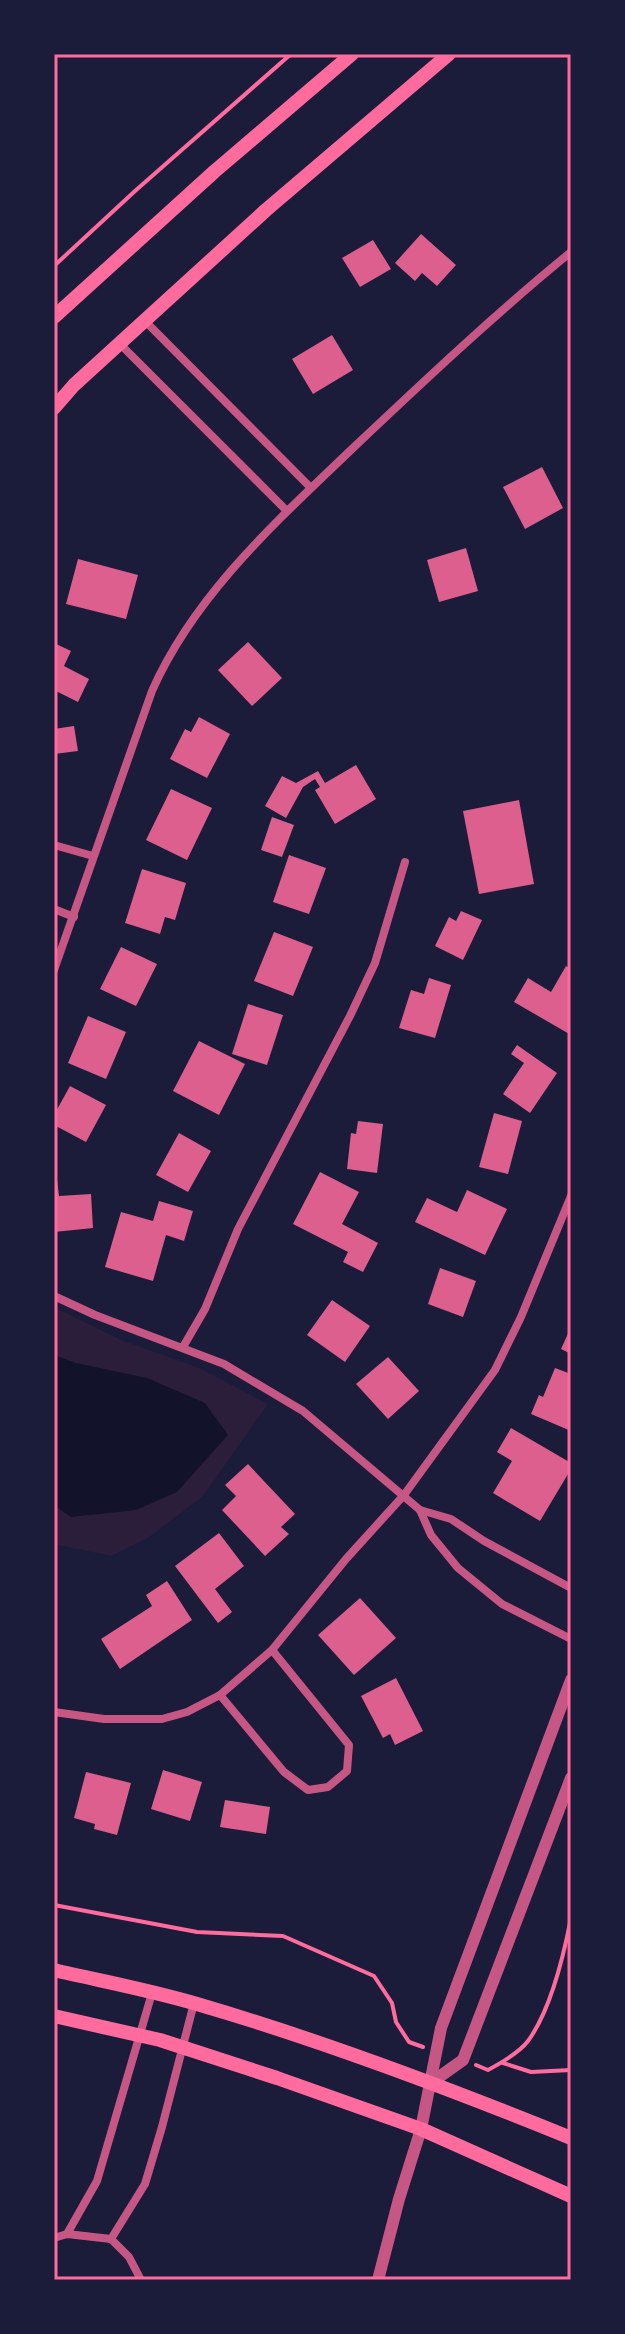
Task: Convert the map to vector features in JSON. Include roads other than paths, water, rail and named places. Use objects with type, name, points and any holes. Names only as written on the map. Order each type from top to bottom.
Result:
[{"type":"main road","points":[[54,317],[215,171],[352,54]]},
{"type":"main road","points":[[54,408],[74,385],[266,210],[449,54]]},
{"type":"main road","points":[[54,1970],[194,2003],[296,2034],[432,2082],[571,2138]]},
{"type":"main road","points":[[54,2016],[182,2047],[421,2129],[571,2196]]},
{"type":"street","points":[[54,970],[147,703],[166,659],[195,614],[287,511],[511,302],[571,252]]},
{"type":"street","points":[[144,320],[311,488]]},
{"type":"street","points":[[119,343],[287,511]]},
{"type":"street","points":[[54,845],[93,856]]},
{"type":"street","points":[[183,1347],[205,1309],[238,1229],[375,963],[405,862]]},
{"type":"street","points":[[54,909],[74,917]]},
{"type":"street","points":[[54,1712],[104,1719],[162,1719],[187,1712],[220,1695],[272,1650],[346,1559],[404,1495],[495,1370],[521,1317],[571,1196]]},
{"type":"street","points":[[54,1296],[95,1315],[224,1364],[303,1411],[420,1510],[431,1535],[458,1568],[502,1604],[571,1639]]},
{"type":"street","points":[[420,1510],[451,1519],[484,1541],[571,1588]]},
{"type":"street","points":[[220,1695],[284,1772],[308,1790],[328,1787],[347,1771],[349,1745],[272,1650]]},
{"type":"street","points":[[378,2280],[421,2129],[441,2028],[571,1680]]},
{"type":"street","points":[[432,2082],[463,2060],[571,1778]]},
{"type":"street","points":[[67,2234],[97,2181],[152,1993]]},
{"type":"street","points":[[111,2239],[145,2184],[194,2003]]},
{"type":"street","points":[[54,2238],[67,2234],[111,2239],[129,2257],[141,2280]]}]
